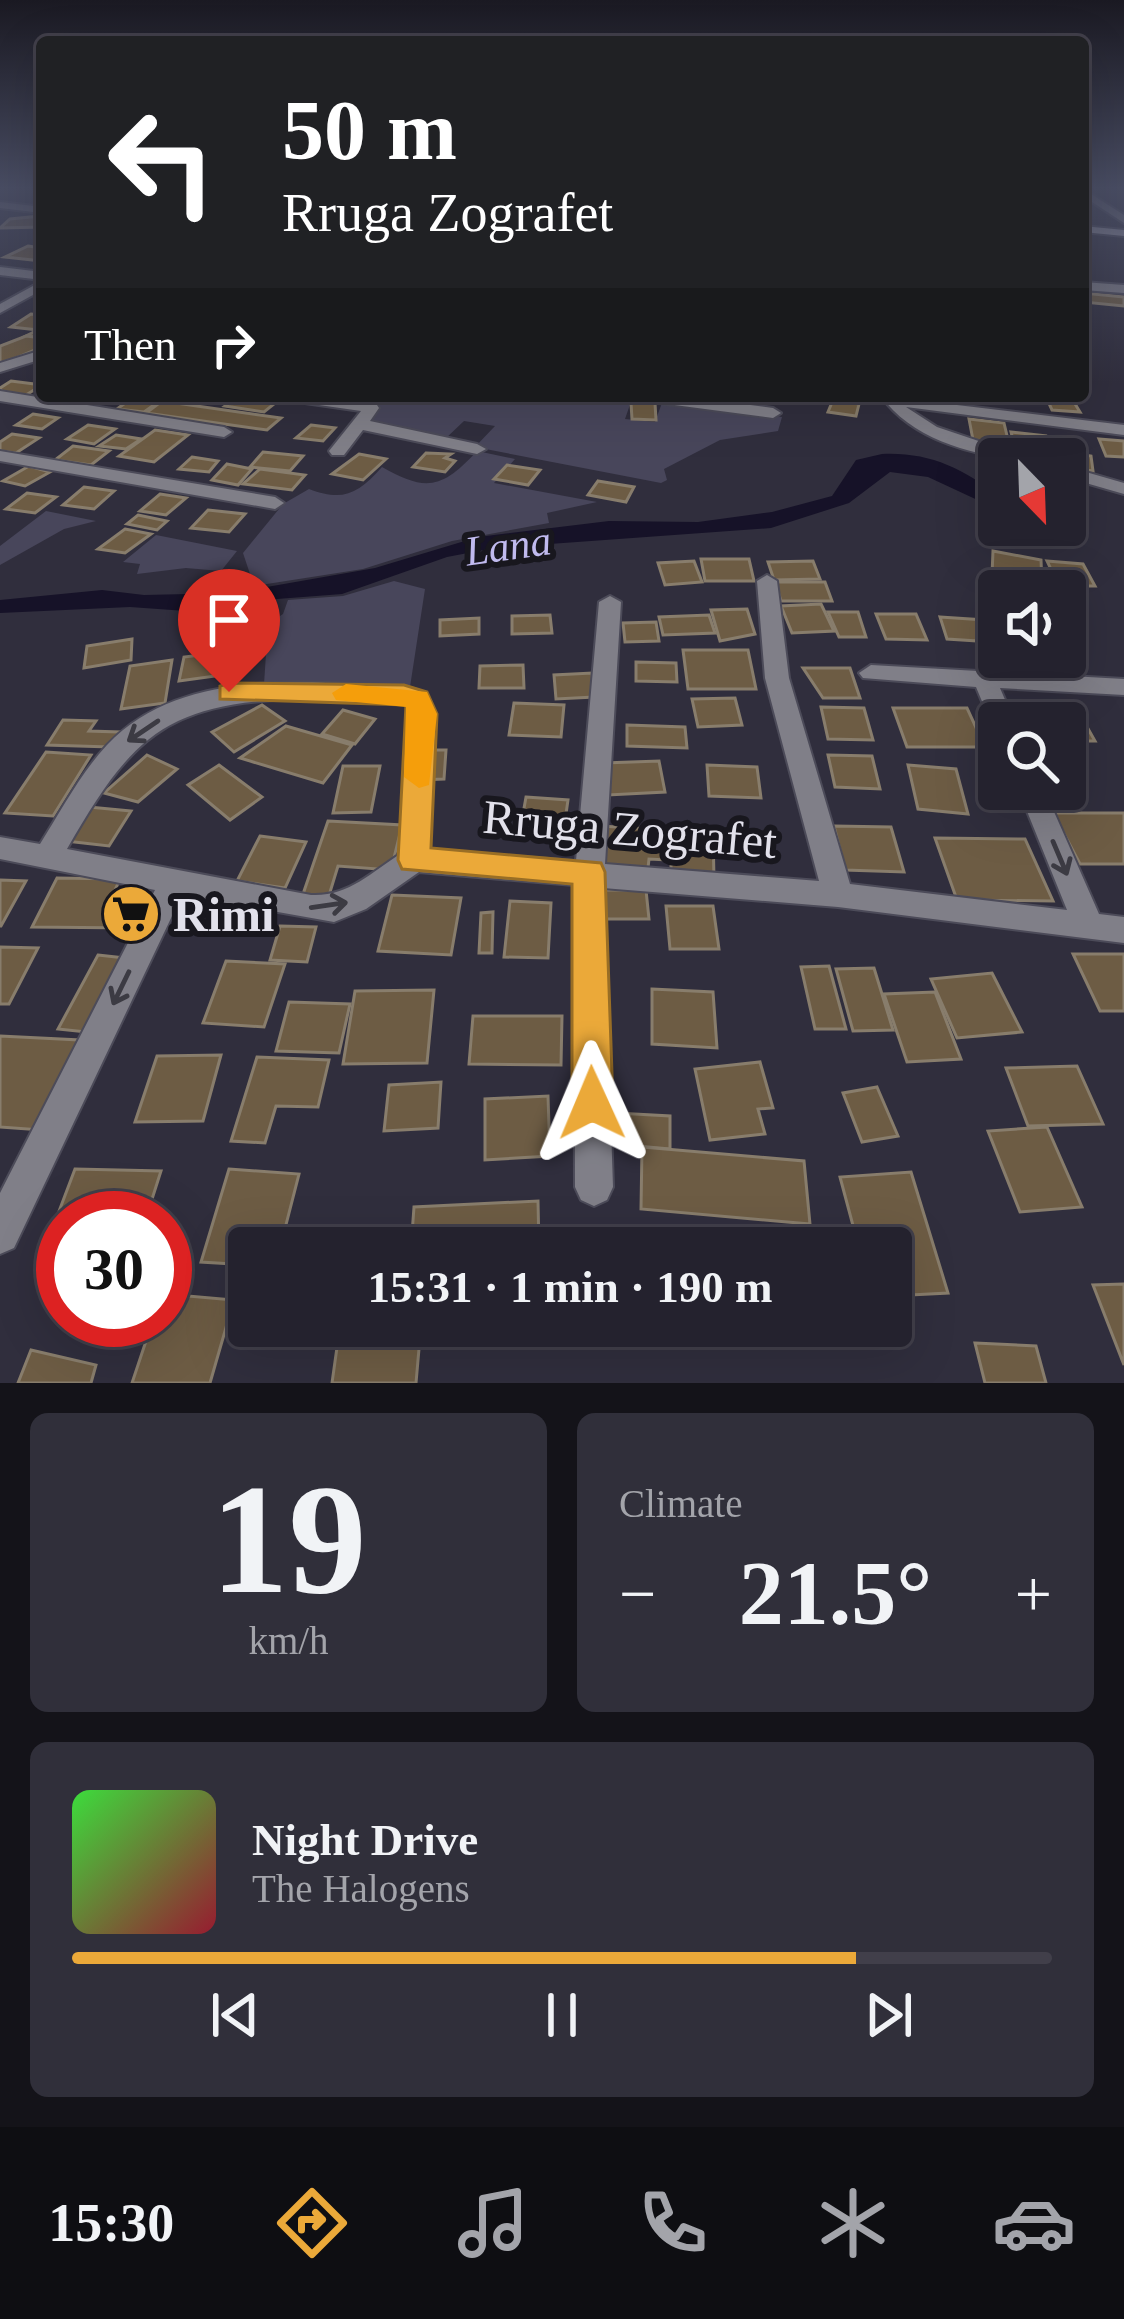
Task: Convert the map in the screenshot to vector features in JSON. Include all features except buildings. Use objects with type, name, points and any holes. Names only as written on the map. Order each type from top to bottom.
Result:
[{"type":"street","points":[[0,268],[36,279]]},
{"type":"street","points":[[0,314],[36,286]]},
{"type":"street","points":[[1089,286],[1124,289]]},
{"type":"street","points":[[0,368],[36,357]]},
{"type":"street","points":[[0,396],[36,402]]},
{"type":"street","points":[[37,402],[224,432]]},
{"type":"street","points":[[338,451],[375,402]]},
{"type":"street","points":[[690,402],[773,413]]},
{"type":"street","points":[[894,402],[918,425],[978,444]]},
{"type":"street","points":[[919,402],[1124,430]]},
{"type":"street","points":[[359,424],[477,449]]},
{"type":"street","points":[[0,456],[275,503]]},
{"type":"street","points":[[1086,477],[1124,489]]},
{"type":"street","points":[[767,581],[777,678],[838,895]]},
{"type":"street","points":[[594,1187],[589,872],[610,602]]},
{"type":"street","points":[[871,673],[1124,687]]},
{"type":"street","points":[[986,682],[995,702]]},
{"type":"street","points":[[0,848],[334,909],[414,860],[423,714],[417,699],[404,694],[229,692],[195,701],[128,739],[48,856]]},
{"type":"street","points":[[1040,810],[1089,926]]},
{"type":"street","name":"Rruga Zografet","points":[[414,860],[838,895],[1124,930]]},
{"type":"street","points":[[0,1234],[173,883]]},
{"type":"shaded area","points":[[378,402],[631,402],[625,419],[655,422],[662,402],[677,402],[782,417],[778,431],[720,440],[664,469],[667,480],[661,483],[475,447],[495,426],[464,421],[445,439],[370,425],[367,416]]},
{"type":"shaded area","points":[[477,451],[515,459],[494,483],[597,502],[547,513],[549,523],[452,541],[363,569],[254,586],[243,553],[283,504],[309,489],[331,495],[349,493],[382,467],[410,480],[433,483],[454,473]]},
{"type":"shaded area","points":[[46,511],[96,521],[64,529],[0,565],[0,546]]},
{"type":"shaded area","points":[[156,535],[237,551],[221,571],[186,568],[137,574],[140,564],[123,562]]},
{"type":"shaded area","points":[[394,581],[425,589],[410,687],[264,684],[268,624],[283,614],[288,600],[343,596]]},
{"type":"water","name":"Lana","points":[[882,454],[930,459],[978,481],[978,500],[928,477],[890,472],[849,503],[771,528],[494,548],[447,557],[342,594],[277,599],[228,614],[130,607],[0,613],[0,600],[102,590],[144,595],[232,593],[375,568],[478,537],[609,521],[698,522],[772,512],[832,496],[856,460]]},
{"type":"slow traffic","points":[[346,693],[404,694],[417,699],[423,714],[419,777]]},
{"type":"place","name":"Rimi","points":[[131,914]]},
{"type":"route","points":[[229,692],[404,694],[417,699],[423,714],[414,860],[589,872],[592,1103]]}]
